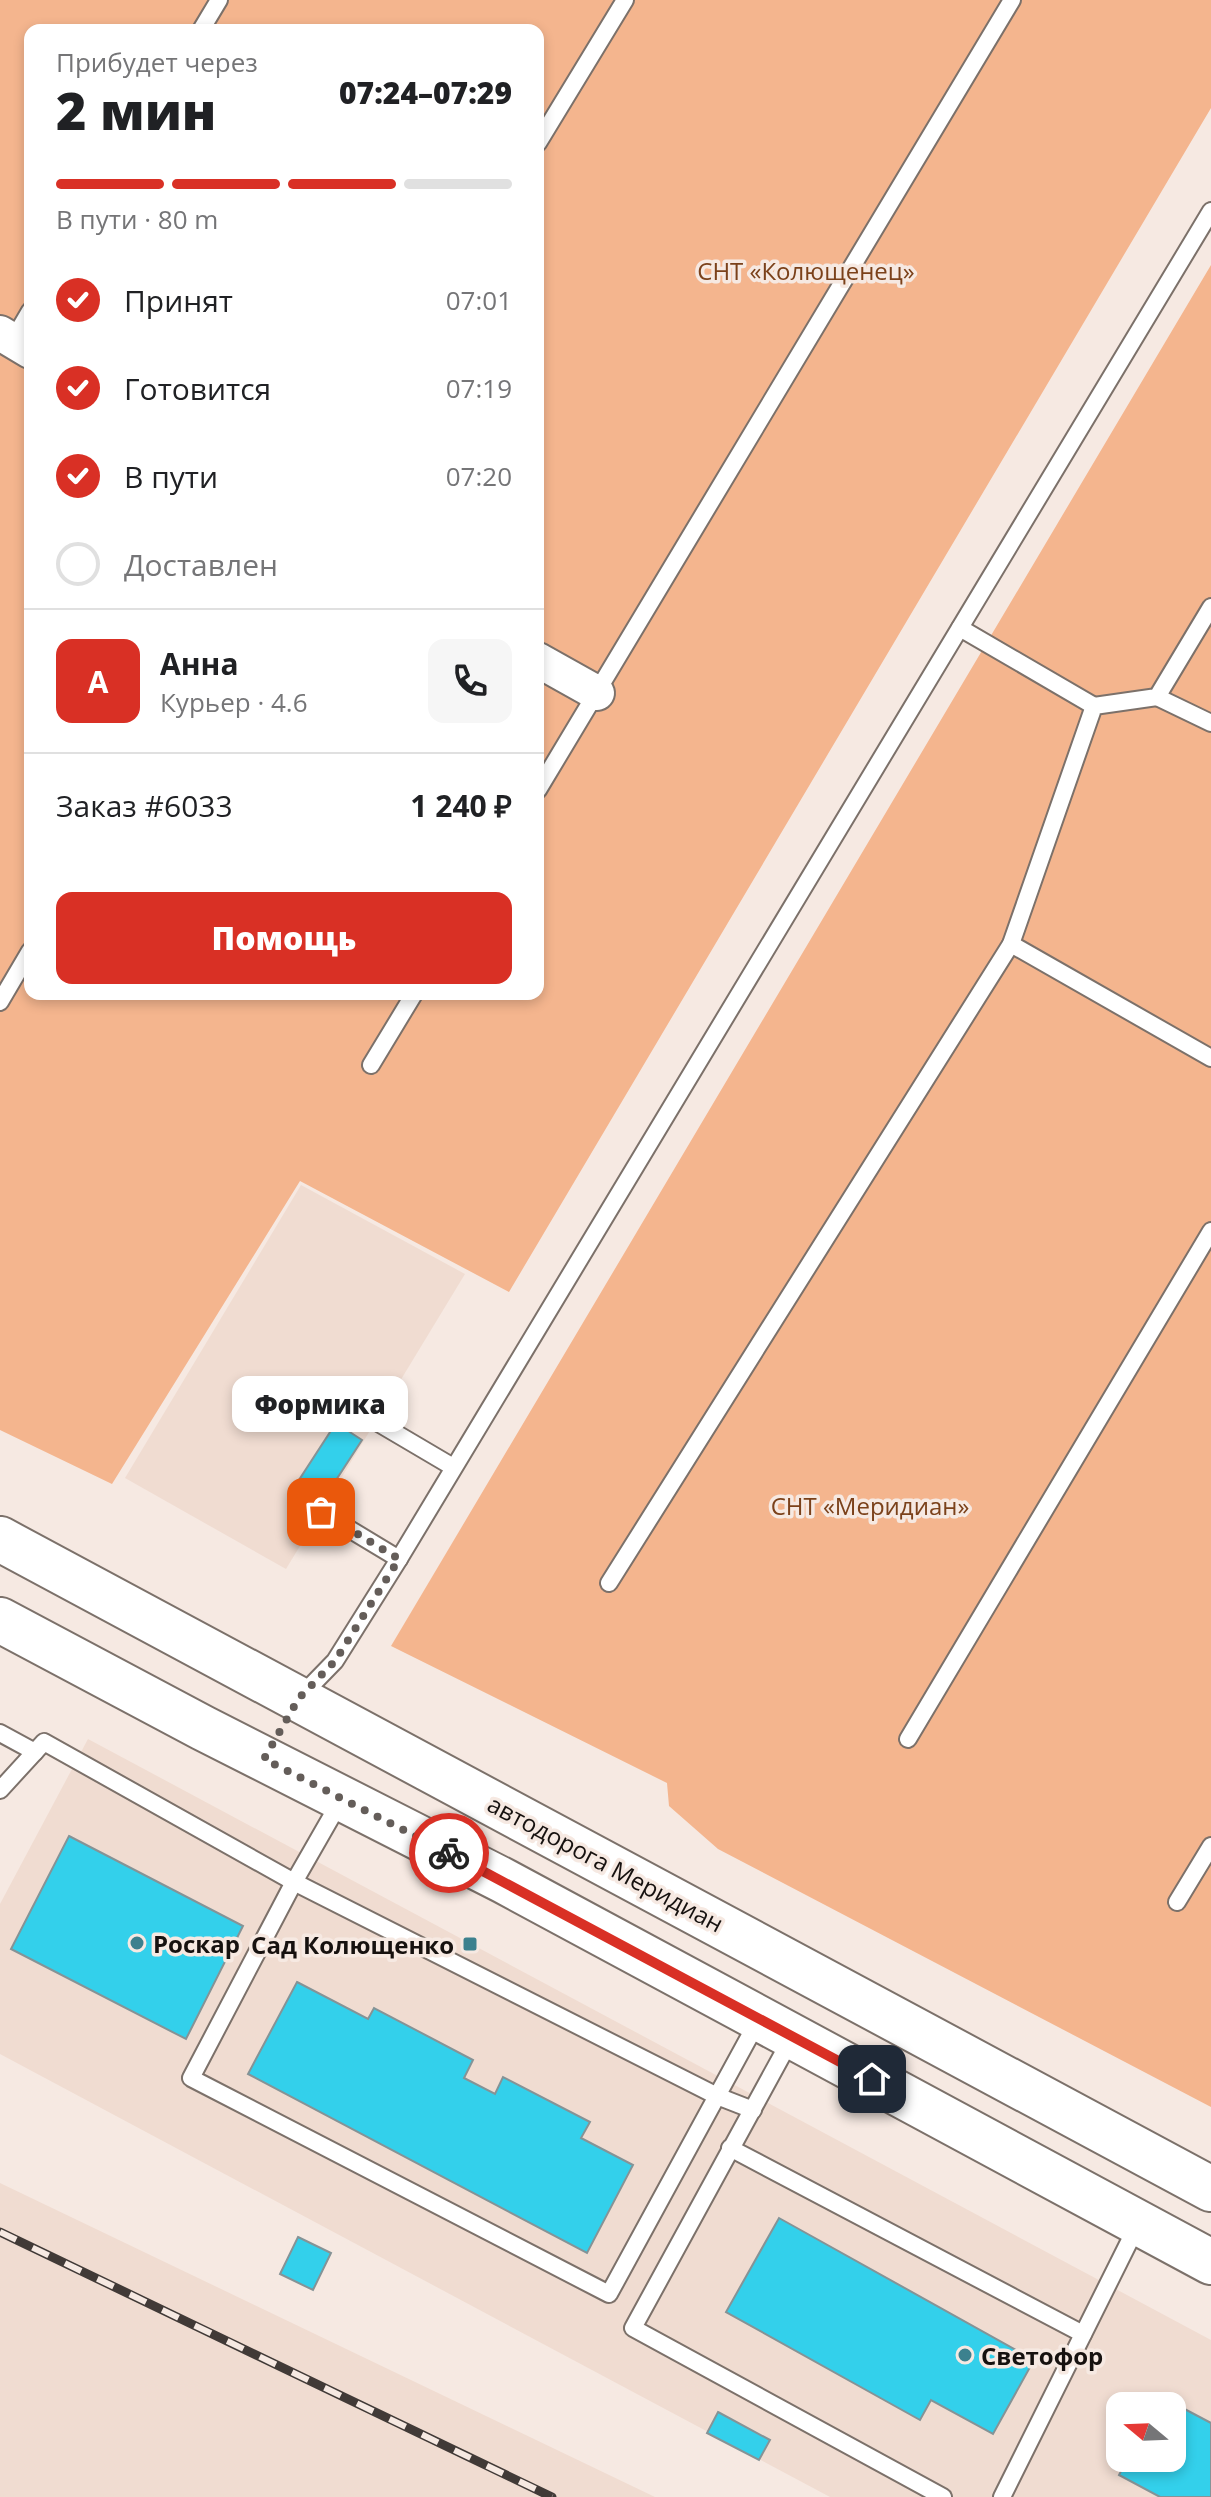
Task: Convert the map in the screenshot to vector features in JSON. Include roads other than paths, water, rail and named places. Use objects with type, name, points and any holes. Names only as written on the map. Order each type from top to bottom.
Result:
[{"type":"main road","name":"автодорога Меридиан","points":[[0,1539],[1211,2189]]},
{"type":"main road","points":[[0,1620],[504,1881],[1211,2262]]},
{"type":"main road","points":[[264,1759],[299,1698]]},
{"type":"street","points":[[544,663],[597,693]]},
{"type":"lane","points":[[205,24],[219,0]]},
{"type":"lane","points":[[544,133],[625,0]]},
{"type":"lane","points":[[544,780],[1012,0]]},
{"type":"lane","points":[[299,1698],[335,1661],[399,1559],[1211,211]]},
{"type":"lane","points":[[1157,697],[1211,607]]},
{"type":"lane","points":[[960,628],[1094,706],[1157,697],[1211,723]]},
{"type":"lane","points":[[609,1583],[1011,944],[1094,706]]},
{"type":"lane","points":[[1011,944],[1211,1058]]},
{"type":"lane","points":[[0,1002],[24,961]]},
{"type":"lane","points":[[371,1065],[410,1000]]},
{"type":"lane","points":[[908,1739],[1211,1231]]},
{"type":"lane","points":[[375,1421],[453,1467]]},
{"type":"lane","points":[[321,1512],[399,1559]]},
{"type":"lane","points":[[0,1733],[35,1752]]},
{"type":"lane","points":[[0,1790],[44,1742],[294,1882],[717,2096],[753,2110]]},
{"type":"lane","points":[[342,1798],[191,2078],[609,2294],[717,2096],[776,2027]]},
{"type":"lane","points":[[1177,1902],[1211,1846]]},
{"type":"lane","points":[[776,2027],[753,2110],[633,2328],[943,2497]]},
{"type":"lane","points":[[730,2148],[1083,2334]]},
{"type":"lane","points":[[1002,2497],[1138,2223]]},
{"type":"railway","points":[[0,2232],[552,2497]]},
{"type":"place","name":"Формика","points":[[321,1512]]},
{"type":"place","name":"Роскар","points":[[137,1943]]},
{"type":"place","name":"Сад Колющенко","points":[[470,1944]]},
{"type":"place","name":"Светофор","points":[[965,2355]]},
{"type":"park label","name":"СНТ «Колющенец»","points":[[806,270]]},
{"type":"park label","name":"СНТ «Меридиан»","points":[[870,1505]]}]
